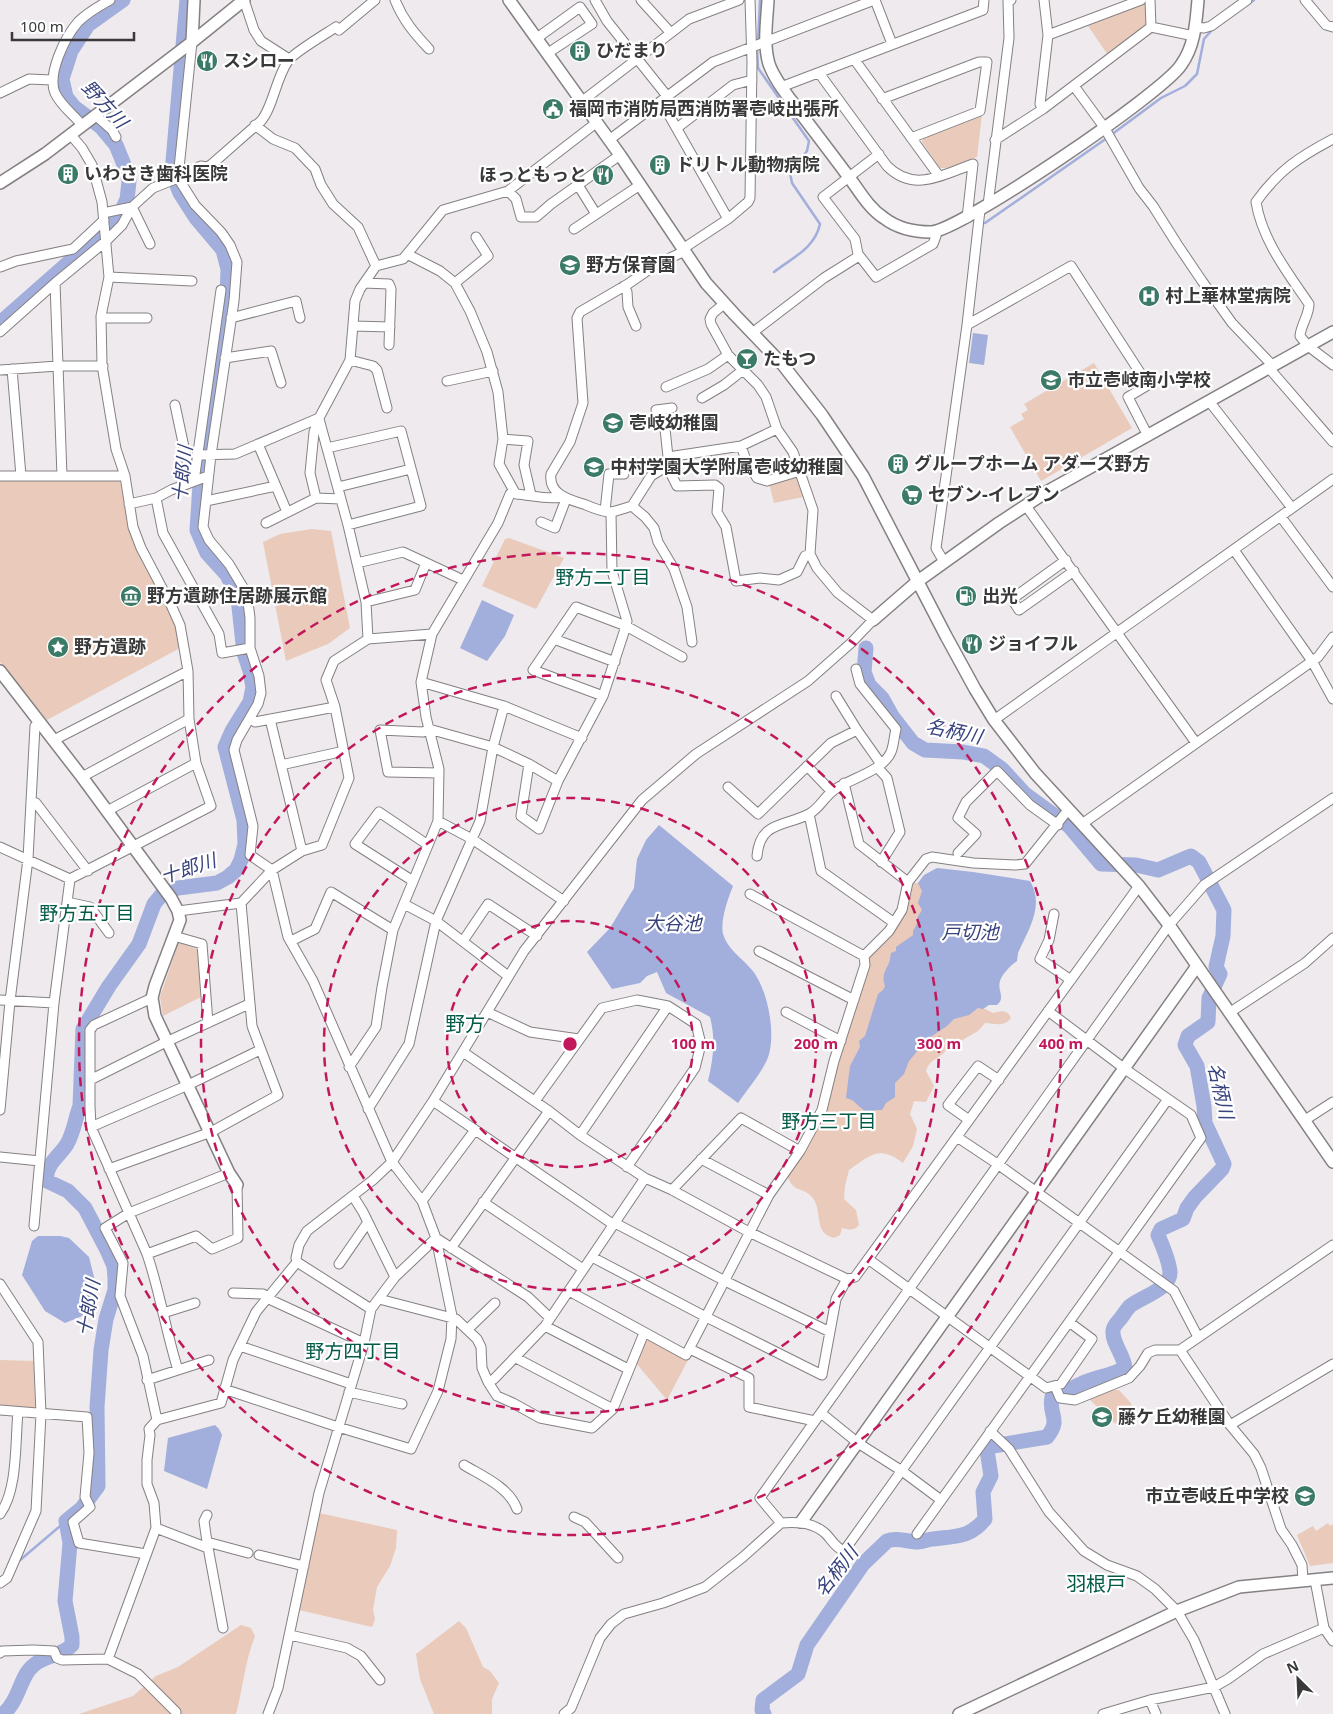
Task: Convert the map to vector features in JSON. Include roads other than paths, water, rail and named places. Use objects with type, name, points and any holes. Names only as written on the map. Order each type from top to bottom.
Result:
[{"type":"street","points":[[82,125],[68,112],[55,94],[52,80],[65,42],[78,23],[110,0]]},
{"type":"street","points":[[194,0],[192,42],[178,178],[195,205],[221,232],[230,245],[237,262],[234,301],[208,476],[203,527],[209,540],[230,564],[247,594],[250,618],[250,648],[259,676],[261,693],[258,704],[237,740],[234,750],[253,826],[250,854],[272,870],[288,937],[313,981],[392,1162],[422,1201],[436,1238],[452,1316],[452,1339],[438,1391],[411,1449],[338,1428],[224,1388]]},
{"type":"street","points":[[0,182],[18,173],[192,42],[244,0],[254,30],[261,42],[289,59]]},
{"type":"street","points":[[0,332],[122,225],[132,207],[153,188],[201,166],[207,167],[212,164],[267,114],[274,90],[289,59],[336,27],[339,30],[375,0]]},
{"type":"street","points":[[395,0],[412,32],[428,49]]},
{"type":"street","points":[[509,0],[620,155],[706,282],[724,304],[783,365],[822,415],[862,476],[974,689],[994,720],[1035,773],[1063,818]]},
{"type":"street","points":[[595,0],[607,21],[639,59],[664,98],[677,128],[728,219]]},
{"type":"street","points":[[641,0],[670,32]]},
{"type":"street","points":[[581,102],[689,19],[739,0]]},
{"type":"street","points":[[564,498],[557,492],[550,480],[551,474],[570,442],[583,403],[577,318],[580,312],[685,249],[728,219],[748,202],[750,198],[752,80],[750,0]]},
{"type":"street","points":[[768,0],[766,41],[769,63],[781,87],[872,208],[882,218],[892,224],[914,231],[935,232],[967,218],[1056,161],[1107,133],[1181,67],[1190,50],[1198,0]]},
{"type":"street","points":[[609,140],[713,62],[874,0],[892,44]]},
{"type":"street","points":[[781,87],[983,10],[984,0]]},
{"type":"street","points":[[944,562],[936,548],[1009,38],[1008,1],[1010,0]]},
{"type":"street","points":[[1043,109],[1040,104],[1048,35],[1044,0]]},
{"type":"street","points":[[1048,35],[1141,0]]},
{"type":"street","points":[[1150,0],[1151,27]]},
{"type":"street","points":[[995,140],[1043,109],[1151,27],[1194,31],[1211,26],[1248,0]]},
{"type":"street","points":[[1305,0],[1326,25],[1333,27]]},
{"type":"street","points":[[537,38],[580,8],[592,24],[548,53]]},
{"type":"street","points":[[854,59],[939,176]]},
{"type":"street","points":[[882,99],[979,62],[987,62],[980,111],[911,138]]},
{"type":"street","points":[[818,74],[896,175],[906,179],[924,181],[973,164],[967,218]]},
{"type":"street","points":[[0,93],[29,79],[52,80]]},
{"type":"street","points":[[677,128],[733,85],[752,80]]},
{"type":"street","points":[[1074,86],[1107,133],[1139,188],[1232,323],[1333,442]]},
{"type":"street","points":[[95,115],[112,130],[116,137]]},
{"type":"street","points":[[316,498],[310,473],[314,432],[319,418],[350,360],[354,326],[354,301],[376,266],[403,259],[443,210],[508,191],[596,123]]},
{"type":"street","points":[[255,125],[272,139],[296,148],[316,169],[321,185],[333,204],[358,227],[376,266]]},
{"type":"street","points":[[0,847],[70,879],[211,806],[196,763],[189,719],[188,670],[180,625],[141,548],[133,527],[125,476],[116,449],[103,366],[102,318],[109,277],[102,202],[92,165],[82,148],[70,134]]},
{"type":"street","points":[[1333,139],[1305,154],[1284,169],[1269,184],[1256,202],[1258,217],[1278,257],[1310,304],[1309,311],[1301,326],[1300,336],[1308,346],[1333,365]]},
{"type":"street","points":[[879,154],[823,197],[855,239],[859,256],[876,277],[933,244],[936,236],[935,232]]},
{"type":"street","points":[[508,191],[516,199],[521,217],[536,217],[620,155]]},
{"type":"street","points":[[578,185],[596,214]]},
{"type":"street","points":[[574,229],[640,185]]},
{"type":"street","points":[[0,267],[16,261],[73,249],[103,219],[114,211],[132,207]]},
{"type":"street","points":[[132,207],[150,244]]},
{"type":"street","points":[[455,283],[488,256],[476,237]]},
{"type":"street","points":[[407,254],[440,271],[455,283],[470,311],[488,352],[498,392],[503,440],[500,464],[516,494],[554,499],[564,498],[608,511],[632,506],[651,476],[668,462],[741,446],[777,429]]},
{"type":"street","points":[[752,333],[824,278],[859,256]]},
{"type":"street","points":[[967,325],[1071,266],[1148,385],[1128,397],[1148,436]]},
{"type":"street","points":[[109,277],[192,281]]},
{"type":"street","points":[[55,283],[62,476]]},
{"type":"street","points":[[364,283],[389,284],[391,289],[389,345]]},
{"type":"street","points":[[624,286],[627,292],[628,307],[636,326]]},
{"type":"street","points":[[192,482],[221,290]]},
{"type":"street","points":[[231,318],[296,301],[300,318]]},
{"type":"street","points":[[724,304],[713,313],[710,319],[728,355],[758,385],[766,397],[777,429],[793,452],[813,510],[810,554],[817,568],[838,593],[873,620]]},
{"type":"street","points":[[102,318],[147,318]]},
{"type":"street","points":[[354,326],[390,327]]},
{"type":"street","points":[[371,1310],[298,1262],[296,1258],[299,1245],[307,1231],[373,1180],[392,1162],[433,1101],[524,951],[642,800],[696,754],[808,681],[918,580],[999,523],[1048,491],[1333,332]]},
{"type":"street","points":[[225,358],[271,351],[281,384]]},
{"type":"street","points":[[666,387],[708,369],[728,355]]},
{"type":"street","points":[[350,360],[374,366],[377,370],[388,408]]},
{"type":"street","points":[[0,370],[58,366],[103,366]]},
{"type":"street","points":[[12,369],[22,476]]},
{"type":"street","points":[[702,398],[724,385],[743,370]]},
{"type":"street","points":[[447,380],[493,371]]},
{"type":"street","points":[[1208,401],[1292,508]]},
{"type":"street","points":[[175,405],[192,482]]},
{"type":"street","points":[[664,410],[668,462],[677,486],[715,485],[719,488],[717,512],[726,527],[736,581],[760,578],[779,580],[797,572],[805,556],[810,554]]},
{"type":"street","points":[[197,455],[235,454],[319,418]]},
{"type":"street","points":[[319,418],[348,525],[366,602],[368,639]]},
{"type":"street","points":[[328,448],[401,431],[421,506],[348,525]]},
{"type":"street","points":[[503,440],[528,441],[524,465],[531,495]]},
{"type":"street","points":[[258,444],[287,512]]},
{"type":"street","points":[[741,446],[746,460],[757,478],[767,481],[800,471]]},
{"type":"street","points":[[338,487],[411,468]]},
{"type":"street","points":[[529,764],[521,816],[540,829],[558,780],[603,696],[627,622],[612,571],[608,511],[609,474],[624,474]]},
{"type":"street","points":[[0,476],[125,476]]},
{"type":"street","points":[[129,504],[156,498],[208,476]]},
{"type":"street","points":[[994,720],[1333,479]]},
{"type":"street","points":[[206,501],[276,486]]},
{"type":"street","points":[[349,1067],[376,1027],[394,930],[438,821],[439,773],[421,682],[432,634],[498,523],[510,494],[514,491]]},
{"type":"street","points":[[156,498],[163,533],[219,634],[222,653],[250,648]]},
{"type":"street","points":[[266,523],[316,498],[341,499]]},
{"type":"street","points":[[541,522],[555,528],[564,498]]},
{"type":"street","points":[[632,506],[654,528],[658,542],[674,569],[686,607],[692,642]]},
{"type":"street","points":[[1026,506],[1196,742]]},
{"type":"street","points":[[1281,516],[1333,587]]},
{"type":"street","points":[[1234,550],[1312,661],[1333,699]]},
{"type":"street","points":[[357,563],[403,552],[463,580]]},
{"type":"street","points":[[1066,560],[1012,599],[1019,610],[1074,571]]},
{"type":"street","points":[[366,602],[415,590],[426,563]]},
{"type":"street","points":[[603,696],[533,670],[576,607],[626,626],[682,657]]},
{"type":"street","points":[[178,912],[241,903],[272,870],[302,851],[322,845],[349,778],[335,707],[326,680],[334,661],[368,639],[432,634]]},
{"type":"street","points":[[1082,824],[1318,657],[1333,637]]},
{"type":"street","points":[[554,639],[615,662]]},
{"type":"street","points":[[757,856],[758,844],[766,830],[809,814],[844,783],[879,766],[891,752],[896,729],[860,684],[856,669]]},
{"type":"street","points":[[54,740],[188,670]]},
{"type":"street","points":[[0,671],[134,846],[171,898],[178,912],[180,920],[152,998],[154,1016],[229,1173],[237,1185],[238,1238],[212,1249],[196,1236],[147,1254]]},
{"type":"street","points":[[421,682],[504,706],[582,738]]},
{"type":"street","points":[[836,696],[888,778],[900,832],[880,862]]},
{"type":"street","points":[[368,1109],[409,1044],[436,921],[480,821],[493,747],[504,706]]},
{"type":"street","points":[[250,718],[255,722],[335,707]]},
{"type":"street","points":[[82,777],[189,719]]},
{"type":"street","points":[[270,719],[302,851]]},
{"type":"street","points":[[0,1110],[5,1000],[28,859],[35,726],[40,722]]},
{"type":"street","points":[[439,773],[388,772],[380,730],[423,732],[429,729],[493,747],[558,780]]},
{"type":"street","points":[[728,787],[758,814],[831,744],[857,730]]},
{"type":"street","points":[[281,765],[344,751]]},
{"type":"street","points":[[106,811],[196,763]]},
{"type":"street","points":[[808,766],[832,792]]},
{"type":"street","points":[[958,854],[976,834],[958,818],[966,802],[997,771],[1030,805],[1082,824],[1140,886],[1169,925],[1333,1162]]},
{"type":"street","points":[[844,783],[859,844],[908,882]]},
{"type":"street","points":[[781,1523],[760,1498],[1169,925],[1208,882],[1333,798]]},
{"type":"street","points":[[30,802],[36,803],[88,871]]},
{"type":"street","points":[[413,881],[355,844],[379,812],[428,845]]},
{"type":"street","points":[[809,814],[821,871],[893,922]]},
{"type":"street","points":[[864,956],[889,931],[902,910],[908,882],[922,862],[932,857],[974,863],[1025,864],[1063,818]]},
{"type":"street","points":[[438,821],[472,839],[564,901]]},
{"type":"street","points":[[34,1226],[54,1003],[70,879]]},
{"type":"street","points":[[463,1052],[580,1135],[646,1178],[749,1232],[847,1279],[855,1277],[868,1260],[1140,886]]},
{"type":"street","points":[[291,941],[315,928],[331,892],[394,930]]},
{"type":"street","points":[[750,894],[864,956]]},
{"type":"street","points":[[67,902],[90,907],[110,933]]},
{"type":"street","points":[[109,1169],[211,1132],[278,1095],[252,1026],[241,903]]},
{"type":"street","points":[[404,904],[436,921],[508,976]]},
{"type":"street","points":[[463,941],[488,904],[537,936]]},
{"type":"street","points":[[1054,914],[1049,940],[1040,959],[1071,980]]},
{"type":"street","points":[[174,936],[202,944],[208,1023]]},
{"type":"street","points":[[1227,1010],[1305,963],[1333,938]]},
{"type":"street","points":[[759,951],[854,1000]]},
{"type":"street","points":[[569,1291],[686,1355],[769,1195],[800,1150],[822,1110],[840,1041],[865,965],[864,956]]},
{"type":"street","points":[[801,1522],[1197,966]]},
{"type":"street","points":[[152,998],[94,1025],[90,1030],[91,1127],[147,1254],[178,1370]]},
{"type":"street","points":[[5,1000],[54,1003]]},
{"type":"street","points":[[534,1101],[602,1008],[637,1000],[668,1006],[696,1024],[702,1044],[695,1068],[627,1166]]},
{"type":"street","points":[[90,1080],[166,1042],[249,1004]]},
{"type":"street","points":[[580,1135],[668,1006]]},
{"type":"street","points":[[917,1534],[1200,1138],[1191,1115],[1125,1069],[1048,1011]]},
{"type":"street","points":[[487,1012],[530,1032],[579,1039]]},
{"type":"street","points":[[786,1012],[840,1041]]},
{"type":"street","points":[[91,1127],[188,1086],[260,1050]]},
{"type":"street","points":[[969,1120],[948,1105],[978,1066],[999,1080]]},
{"type":"street","points":[[564,1714],[571,1708],[600,1638],[611,1624],[624,1614],[663,1603],[705,1587],[743,1557],[781,1523],[801,1522],[822,1530],[836,1548],[844,1551],[1168,1099]]},
{"type":"street","points":[[433,1101],[614,1224],[830,1332]]},
{"type":"street","points":[[1305,1120],[1333,1102]]},
{"type":"street","points":[[451,1248],[548,1111]]},
{"type":"street","points":[[672,1190],[741,1118],[800,1150]]},
{"type":"street","points":[[422,1201],[474,1130]]},
{"type":"street","points":[[957,1137],[1174,1291],[1198,1337]]},
{"type":"street","points":[[0,1157],[40,1161]]},
{"type":"street","points":[[701,1159],[769,1195]]},
{"type":"street","points":[[157,1420],[142,1356],[120,1296],[123,1263],[105,1228],[129,1213],[229,1173]]},
{"type":"street","points":[[488,1382],[494,1379],[516,1358],[547,1322],[646,1178]]},
{"type":"street","points":[[353,1196],[395,1277]]},
{"type":"street","points":[[483,1202],[583,1269]]},
{"type":"street","points":[[338,1264],[368,1222]]},
{"type":"street","points":[[436,1238],[528,1297],[547,1322],[628,1369]]},
{"type":"street","points":[[268,1714],[278,1688],[319,1493],[364,1343],[371,1310],[395,1277],[436,1238]]},
{"type":"street","points":[[1055,1386],[1060,1398],[1075,1400],[1129,1378],[1140,1366],[1148,1352],[1155,1350],[1180,1350],[1333,1245]]},
{"type":"street","points":[[592,1257],[822,1375],[836,1299],[847,1279]]},
{"type":"street","points":[[868,1260],[1046,1388],[1061,1384],[1092,1339],[1069,1322]]},
{"type":"street","points":[[108,1659],[156,1528],[154,1503],[147,1484],[150,1434],[148,1429],[157,1420],[221,1403],[233,1360],[256,1312],[298,1262]]},
{"type":"street","points":[[0,1284],[38,1342],[41,1414],[36,1511],[7,1578],[0,1583]]},
{"type":"street","points":[[233,1293],[263,1294],[271,1300],[364,1343]]},
{"type":"street","points":[[379,1298],[452,1316],[477,1339],[481,1347],[482,1368],[497,1396],[540,1418],[592,1428],[613,1409],[644,1333]]},
{"type":"street","points":[[163,1314],[195,1303]]},
{"type":"street","points":[[468,1329],[495,1304]]},
{"type":"street","points":[[240,1346],[350,1388],[402,1404]]},
{"type":"street","points":[[690,1349],[749,1378],[748,1407],[815,1421]]},
{"type":"street","points":[[1180,1350],[1230,1425],[1254,1454],[1261,1468],[1281,1529],[1302,1565],[1303,1581]]},
{"type":"street","points":[[516,1358],[613,1409]]},
{"type":"street","points":[[147,1380],[209,1360]]},
{"type":"street","points":[[1230,1425],[1333,1364]]},
{"type":"street","points":[[0,1410],[87,1417],[89,1453],[85,1497],[90,1507],[73,1522],[79,1543],[146,1554]]},
{"type":"street","points":[[0,1514],[6,1506],[11,1491],[18,1412]]},
{"type":"street","points":[[821,1413],[858,1443],[902,1471],[941,1500]]},
{"type":"street","points":[[990,1431],[1009,1448],[1049,1512],[1084,1551],[1107,1565],[1137,1576],[1155,1588],[1177,1611],[1194,1640],[1225,1714]]},
{"type":"street","points":[[464,1465],[496,1484],[514,1502],[517,1508]]},
{"type":"street","points":[[207,1515],[204,1521],[207,1545],[223,1628]]},
{"type":"street","points":[[574,1517],[585,1522],[618,1558]]},
{"type":"street","points":[[156,1528],[207,1545],[248,1553]]},
{"type":"street","points":[[259,1555],[304,1566]]},
{"type":"street","points":[[959,1714],[1177,1611],[1239,1587],[1333,1578]]},
{"type":"street","points":[[1315,1580],[1324,1628],[1333,1641]]},
{"type":"street","points":[[1103,1714],[1150,1700],[1214,1687],[1236,1674],[1263,1654],[1324,1628]]},
{"type":"street","points":[[290,1635],[347,1648],[361,1656],[380,1680]]},
{"type":"street","points":[[0,1653],[2,1651],[34,1650],[55,1655],[62,1660],[108,1659],[138,1674],[176,1712]]},
{"type":"street","points":[[1150,1700],[1156,1714]]},
{"type":"water","points":[[973,333],[988,335],[984,365],[969,363]]},
{"type":"water","points":[[482,600],[514,615],[505,636],[487,661],[460,648]]},
{"type":"water","name":"大谷池","points":[[659,825],[733,886],[724,916],[723,934],[732,949],[758,978],[767,1001],[771,1028],[770,1052],[760,1072],[738,1103],[708,1081],[713,1049],[710,1017],[666,993],[657,972],[647,976],[640,983],[612,989],[587,952],[610,928],[634,888],[637,859],[646,840]]},
{"type":"water","name":"戸切池","points":[[937,868],[1030,881],[1036,900],[1033,918],[1018,953],[1017,961],[1001,978],[999,985],[1000,1002],[997,1005],[989,1005],[983,1009],[978,1008],[969,1015],[954,1019],[932,1036],[909,1061],[904,1074],[895,1083],[895,1097],[886,1103],[882,1110],[876,1110],[868,1114],[852,1100],[846,1098],[850,1066],[860,1047],[859,1041],[865,1036],[878,994],[885,986],[884,975],[891,953],[896,951],[896,947],[913,935],[918,922],[917,918],[922,910],[918,903],[922,891],[918,883],[924,875]]},
{"type":"water","points":[[38,1236],[69,1238],[89,1257],[95,1281],[87,1314],[65,1323],[45,1311],[22,1275],[32,1241]]},
{"type":"water","points":[[215,1425],[222,1435],[207,1489],[164,1471],[168,1438]]},
{"type":"waterway","name":"野方川","points":[[0,323],[118,219],[127,199],[129,181],[116,145],[101,127],[74,107],[66,97],[62,79],[71,51],[88,25],[123,0]]},
{"type":"waterway","name":"十郎川","points":[[3,1714],[13,1702],[29,1669],[43,1659],[68,1649],[72,1645],[65,1601],[70,1543],[66,1521],[82,1508],[98,1486],[97,1407],[101,1350],[106,1319],[115,1290],[114,1266],[85,1208],[68,1191],[47,1181],[50,1165],[69,1139],[80,1106],[83,1029],[109,986],[139,944],[154,904],[163,893],[178,888],[217,883],[228,877],[236,870],[245,844],[244,820],[225,747],[232,731],[250,702],[253,687],[244,653],[238,598],[227,575],[207,553],[197,530],[201,470],[227,304],[228,269],[223,250],[196,218],[180,193],[172,173],[187,0]]},
{"type":"waterway","points":[[758,42],[760,0]]},
{"type":"waterway","points":[[1247,5],[1254,0]]},
{"type":"waterway","points":[[1111,135],[1161,98],[1185,86],[1197,74],[1204,39],[1212,30]]},
{"type":"waterway","points":[[757,48],[758,68],[809,141],[807,151],[790,173],[792,183],[820,224],[813,240],[808,246],[774,272]]},
{"type":"waterway","points":[[985,223],[1107,138]]},
{"type":"waterway","name":"名柄川","points":[[764,1714],[762,1710],[763,1700],[798,1674],[807,1645],[863,1564],[887,1541],[920,1542],[962,1535],[974,1530],[985,1519],[983,1492],[991,1476],[987,1450],[993,1446],[1047,1437],[1054,1425],[1052,1397],[1125,1368],[1123,1358],[1114,1340],[1114,1327],[1130,1306],[1161,1288],[1169,1278],[1170,1272],[1166,1254],[1158,1235],[1161,1229],[1183,1219],[1187,1208],[1195,1197],[1222,1169],[1224,1164],[1205,1123],[1197,1066],[1185,1045],[1188,1036],[1208,1022],[1209,998],[1220,974],[1216,967],[1223,936],[1224,910],[1199,862],[1191,856],[1158,870],[1136,865],[1101,864],[1069,826],[1025,794],[1002,769],[984,756],[963,752],[925,750],[913,743],[892,716],[882,698],[869,685],[864,672],[866,648]]},
{"type":"waterway","points":[[19,1561],[66,1521]]},
{"type":"place","name":"ひだまり","points":[[580,51]]},
{"type":"place","name":"スシロー","points":[[207,61]]},
{"type":"place","name":"福岡市消防局西消防署壱岐出張所","points":[[553,109]]},
{"type":"place","name":"ドリトル動物病院","points":[[660,165]]},
{"type":"place","name":"いわさき歯科医院","points":[[68,174]]},
{"type":"place","name":"ほっともっと","points":[[603,175]]},
{"type":"place","name":"野方保育園","points":[[570,265]]},
{"type":"place","name":"村上華林堂病院","points":[[1149,296]]},
{"type":"place","name":"たもつ","points":[[747,359]]},
{"type":"place","name":"市立壱岐南小学校","points":[[1051,380]]},
{"type":"place","name":"壱岐幼稚園","points":[[613,423]]},
{"type":"place","name":"グループホーム アダーズ野方","points":[[898,464]]},
{"type":"place","name":"中村学園大学附属壱岐幼稚園","points":[[594,467]]},
{"type":"place","name":"セブン-イレブン","points":[[912,495]]},
{"type":"place","name":"野方遺跡住居跡展示館","points":[[131,596]]},
{"type":"place","name":"出光","points":[[966,596]]},
{"type":"place","name":"ジョイフル","points":[[972,644]]},
{"type":"place","name":"野方遺跡","points":[[58,647]]},
{"type":"place","name":"藤ケ丘幼稚園","points":[[1102,1417]]},
{"type":"place","name":"市立壱岐丘中学校","points":[[1305,1496]]},
{"type":"district","name":"野方二丁目","points":[[603,577]]},
{"type":"district","name":"野方五丁目","points":[[87,913]]},
{"type":"district","name":"野方","points":[[465,1024]]},
{"type":"district","name":"野方三丁目","points":[[829,1121]]},
{"type":"district","name":"野方四丁目","points":[[353,1351]]},
{"type":"district","name":"羽根戸","points":[[1096,1584]]}]
